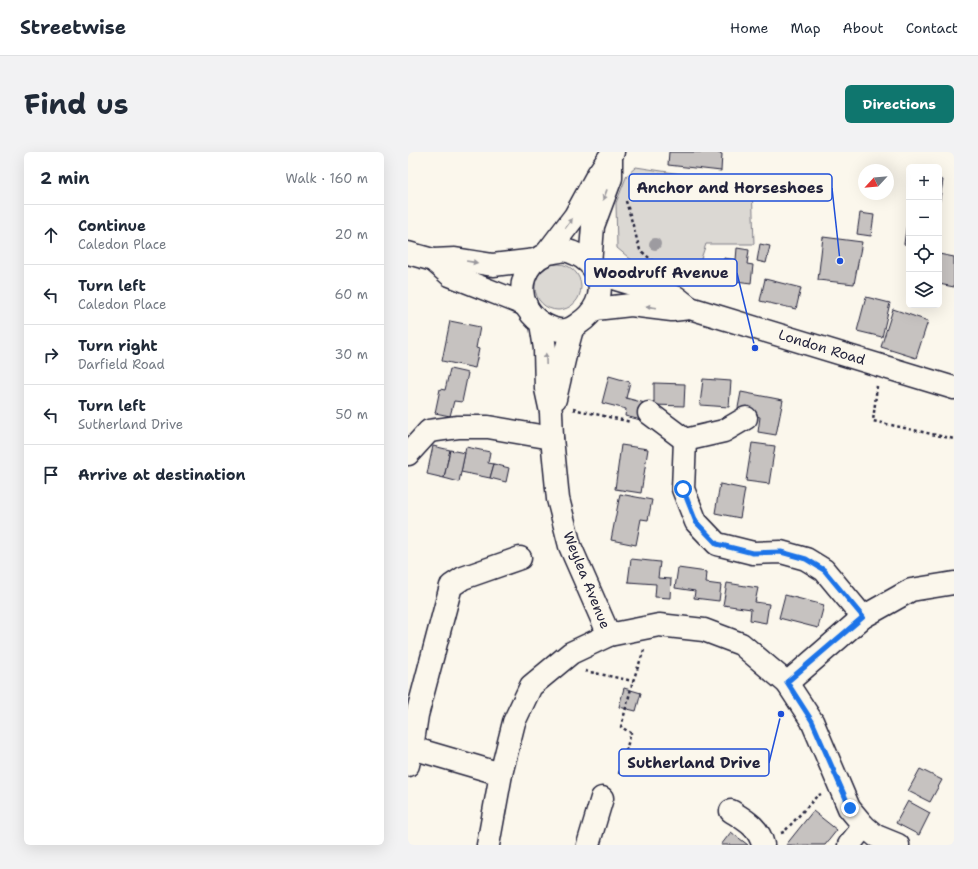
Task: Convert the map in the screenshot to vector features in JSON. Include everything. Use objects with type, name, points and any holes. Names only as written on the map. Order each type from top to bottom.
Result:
[{"type":"street","points":[[612,154],[611,178],[593,226],[593,269],[599,284],[599,297],[595,309],[587,319],[572,329],[556,329],[541,323],[532,315],[526,305],[522,282],[527,270],[541,257],[575,216],[598,174],[612,154]]},
{"type":"street","points":[[408,253],[433,260],[455,260],[493,265],[541,257],[564,250],[573,252],[593,269]]},
{"type":"street","points":[[433,260],[450,275],[526,305]]},
{"type":"street","name":"London Road","points":[[593,269],[676,296],[690,308]]},
{"type":"street","name":"London Road","points":[[595,309],[631,305],[672,310],[690,308],[954,388]]},
{"type":"street","name":"Weylea Avenue","points":[[541,323],[545,349],[546,389],[553,405]]},
{"type":"street","name":"Weylea Avenue","points":[[488,845],[501,774],[514,722],[531,686],[571,653],[609,635],[570,546],[558,499],[552,438],[553,405],[572,329]]},
{"type":"street","points":[[653,416],[685,440],[724,431],[746,418]]},
{"type":"street","points":[[408,454],[429,431],[458,427],[488,427],[552,438]]},
{"type":"street","points":[[685,440],[683,489],[696,522],[717,544],[753,553],[781,552],[806,559],[824,570],[863,617]]},
{"type":"street","points":[[501,774],[410,756],[417,715],[451,586],[463,578],[520,558]]},
{"type":"street","points":[[787,682],[863,617],[911,590],[954,583]]},
{"type":"street","points":[[609,635],[659,626],[704,630],[740,644],[787,682],[812,721],[850,808],[864,826],[876,836],[898,845]]},
{"type":"street","points":[[588,845],[602,798]]},
{"type":"street","points":[[731,811],[750,823],[756,830],[763,843]]},
{"type":"street","points":[[849,845],[864,826]]},
{"type":"path","points":[[624,197],[640,250],[663,270]]},
{"type":"path","points":[[883,366],[878,381],[874,421],[954,439]]},
{"type":"path","points":[[553,405],[566,391],[568,408],[649,426],[653,416]]},
{"type":"path","points":[[619,774],[631,733],[621,727],[633,681],[644,649],[643,628]]},
{"type":"path","points":[[557,665],[633,681]]},
{"type":"path","points":[[763,843],[784,832],[816,796],[840,785]]},
{"type":"shaded area","points":[[636,167],[752,185],[754,244],[706,244],[693,282],[639,266],[617,248],[616,203],[627,175]]},
{"type":"shaded area","points":[[554,264],[562,264],[571,268],[577,274],[581,287],[577,300],[571,306],[562,310],[554,310],[545,306],[539,300],[535,291],[535,283],[539,274],[545,268]]},
{"type":"building","points":[[669,152],[718,152],[722,154],[721,171],[668,165]]},
{"type":"building","points":[[860,213],[874,215],[871,236],[857,234]]},
{"type":"building","points":[[906,230],[906,244],[904,244]]},
{"type":"building","points":[[823,237],[862,242],[854,284],[818,280]]},
{"type":"building","points":[[760,244],[770,246],[766,263],[757,261]]},
{"type":"building","points":[[737,248],[749,250],[747,264],[753,265],[751,283],[721,279],[724,258],[736,260]]},
{"type":"building","points":[[942,255],[954,257],[954,287],[942,285]]},
{"type":"building","points":[[765,279],[801,288],[796,309],[760,301]]},
{"type":"building","points":[[866,297],[890,303],[882,337],[857,331]]},
{"type":"building","points":[[893,309],[928,321],[916,358],[881,347]]},
{"type":"building","points":[[450,321],[480,327],[476,348],[479,349],[475,368],[442,361]]},
{"type":"building","points":[[450,369],[468,373],[462,402],[454,401],[450,416],[435,413],[440,389],[445,390]]},
{"type":"building","points":[[609,376],[630,382],[626,398],[645,403],[641,420],[625,416],[626,409],[602,403]]},
{"type":"building","points":[[703,379],[731,381],[729,407],[700,405]]},
{"type":"building","points":[[654,383],[685,384],[684,406],[654,405]]},
{"type":"building","points":[[741,392],[783,400],[776,435],[758,432],[760,417],[737,413]]},
{"type":"building","points":[[752,443],[775,446],[769,484],[746,481]]},
{"type":"building","points":[[621,445],[648,449],[641,493],[615,489]]},
{"type":"building","points":[[433,446],[450,450],[444,478],[427,474]]},
{"type":"building","points":[[466,447],[490,452],[488,463],[494,464],[490,478],[461,472]]},
{"type":"building","points":[[450,450],[465,453],[459,482],[444,478]]},
{"type":"building","points":[[494,464],[509,468],[506,482],[490,478]]},
{"type":"building","points":[[720,484],[745,489],[740,518],[715,513]]},
{"type":"building","points":[[620,494],[652,500],[648,520],[641,519],[636,545],[611,540]]},
{"type":"building","points":[[631,559],[660,562],[658,578],[671,579],[670,598],[655,597],[656,584],[628,582]]},
{"type":"building","points":[[678,568],[707,572],[706,583],[721,585],[719,601],[694,598],[695,591],[675,588]]},
{"type":"building","points":[[727,583],[758,588],[755,602],[769,604],[766,623],[750,620],[751,609],[723,605]]},
{"type":"building","points":[[785,595],[824,605],[818,628],[779,618]]},
{"type":"building","points":[[624,688],[641,693],[636,711],[619,707]]},
{"type":"building","points":[[920,769],[942,780],[930,802],[908,791]]},
{"type":"building","points":[[908,801],[930,813],[919,835],[896,823]]},
{"type":"building","points":[[813,811],[837,830],[825,845],[786,845]]},
{"type":"building","points":[[731,832],[748,845],[721,845]]},
{"type":"place","name":"Anchor and Horseshoes","points":[[840,261]]},
{"type":"place","name":"Woodruff Avenue","points":[[755,348]]},
{"type":"place","name":"Sutherland Drive","points":[[781,714]]},
{"type":"route","points":[[683,489],[696,522],[717,544],[753,553],[781,552],[806,559],[824,570],[863,617],[787,682],[812,721],[850,808]]}]
